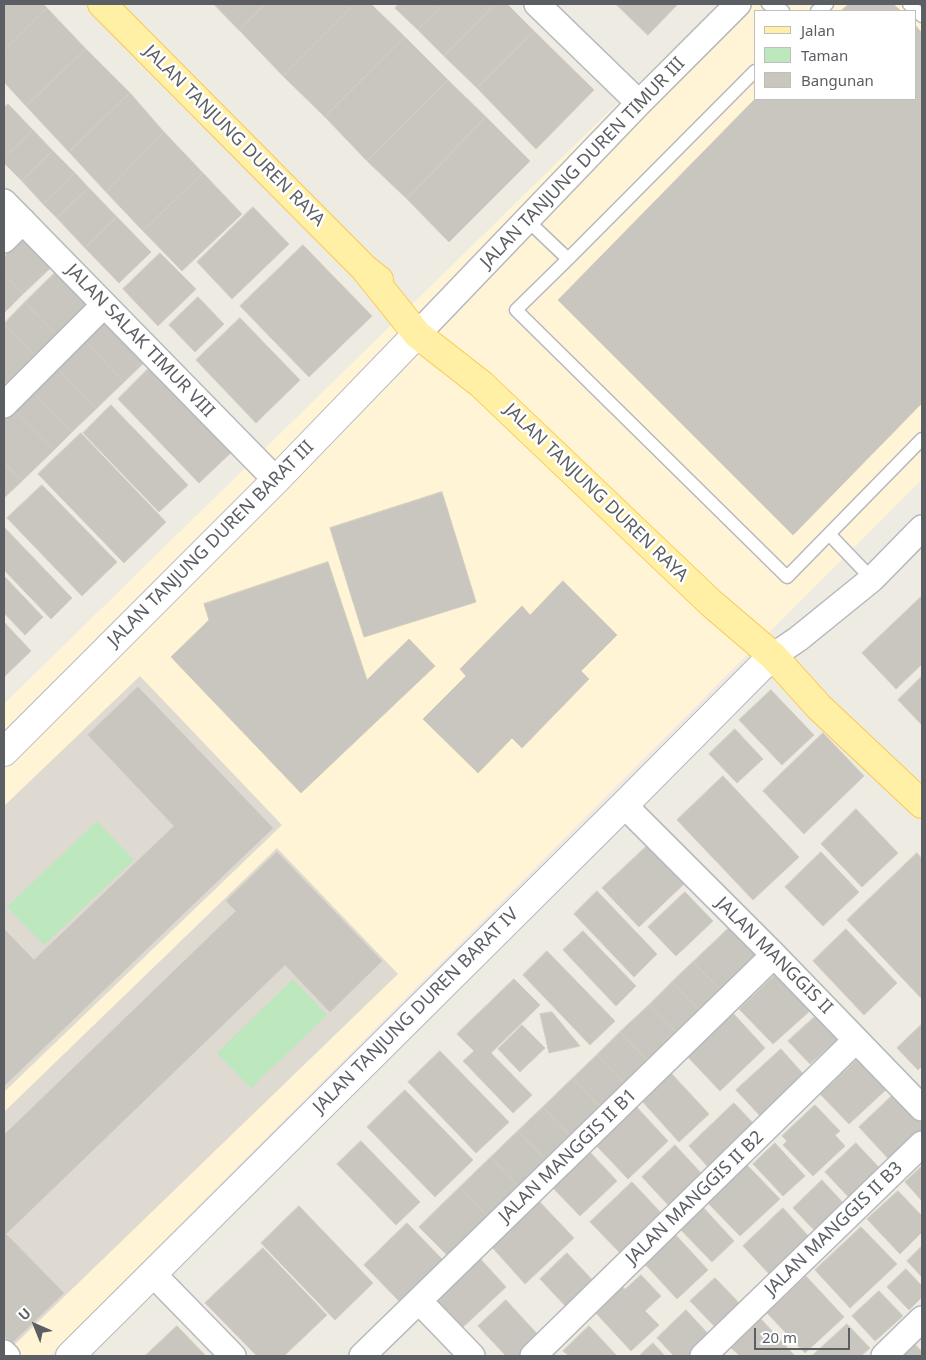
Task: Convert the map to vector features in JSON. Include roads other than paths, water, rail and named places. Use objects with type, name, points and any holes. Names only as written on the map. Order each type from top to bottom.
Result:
[{"type":"main road","name":"JALAN TANJUNG DUREN RAYA","points":[[102,4],[423,328],[711,603],[767,661],[919,795]]},
{"type":"street","points":[[537,4],[639,104]]},
{"type":"street","name":"JALAN TANJUNG DUREN TIMUR III","points":[[423,328],[738,4]]},
{"type":"street","name":"JALAN SALAK TIMUR VIII","points":[[4,202],[276,480]]},
{"type":"street","points":[[4,240],[23,221]]},
{"type":"street","points":[[4,405],[104,305]]},
{"type":"street","name":"JALAN TANJUNG DUREN BARAT III","points":[[4,752],[276,480],[423,328]]},
{"type":"street","points":[[767,661],[805,634],[872,579],[922,528]]},
{"type":"street","name":"JALAN TANJUNG DUREN BARAT IV","points":[[70,1356],[767,661]]},
{"type":"street","name":"JALAN MANGGIS II","points":[[624,805],[774,955],[922,1108]]},
{"type":"street","name":"JALAN MANGGIS II B1","points":[[362,1356],[774,955]]},
{"type":"street","name":"JALAN MANGGIS II B2","points":[[533,1356],[856,1040]]},
{"type":"street","name":"JALAN MANGGIS II B3","points":[[703,1356],[922,1144]]},
{"type":"street","points":[[152,1273],[233,1356]]},
{"type":"street","points":[[419,1301],[472,1356]]},
{"type":"street","points":[[884,1356],[922,1319]]},
{"type":"street","points":[[4,1353],[7,1356]]},
{"type":"lane","points":[[768,4],[781,10]]},
{"type":"lane","points":[[754,72],[516,310],[787,577],[922,439]]},
{"type":"lane","points":[[527,220],[568,259]]},
{"type":"lane","points":[[829,534],[872,579]]}]
